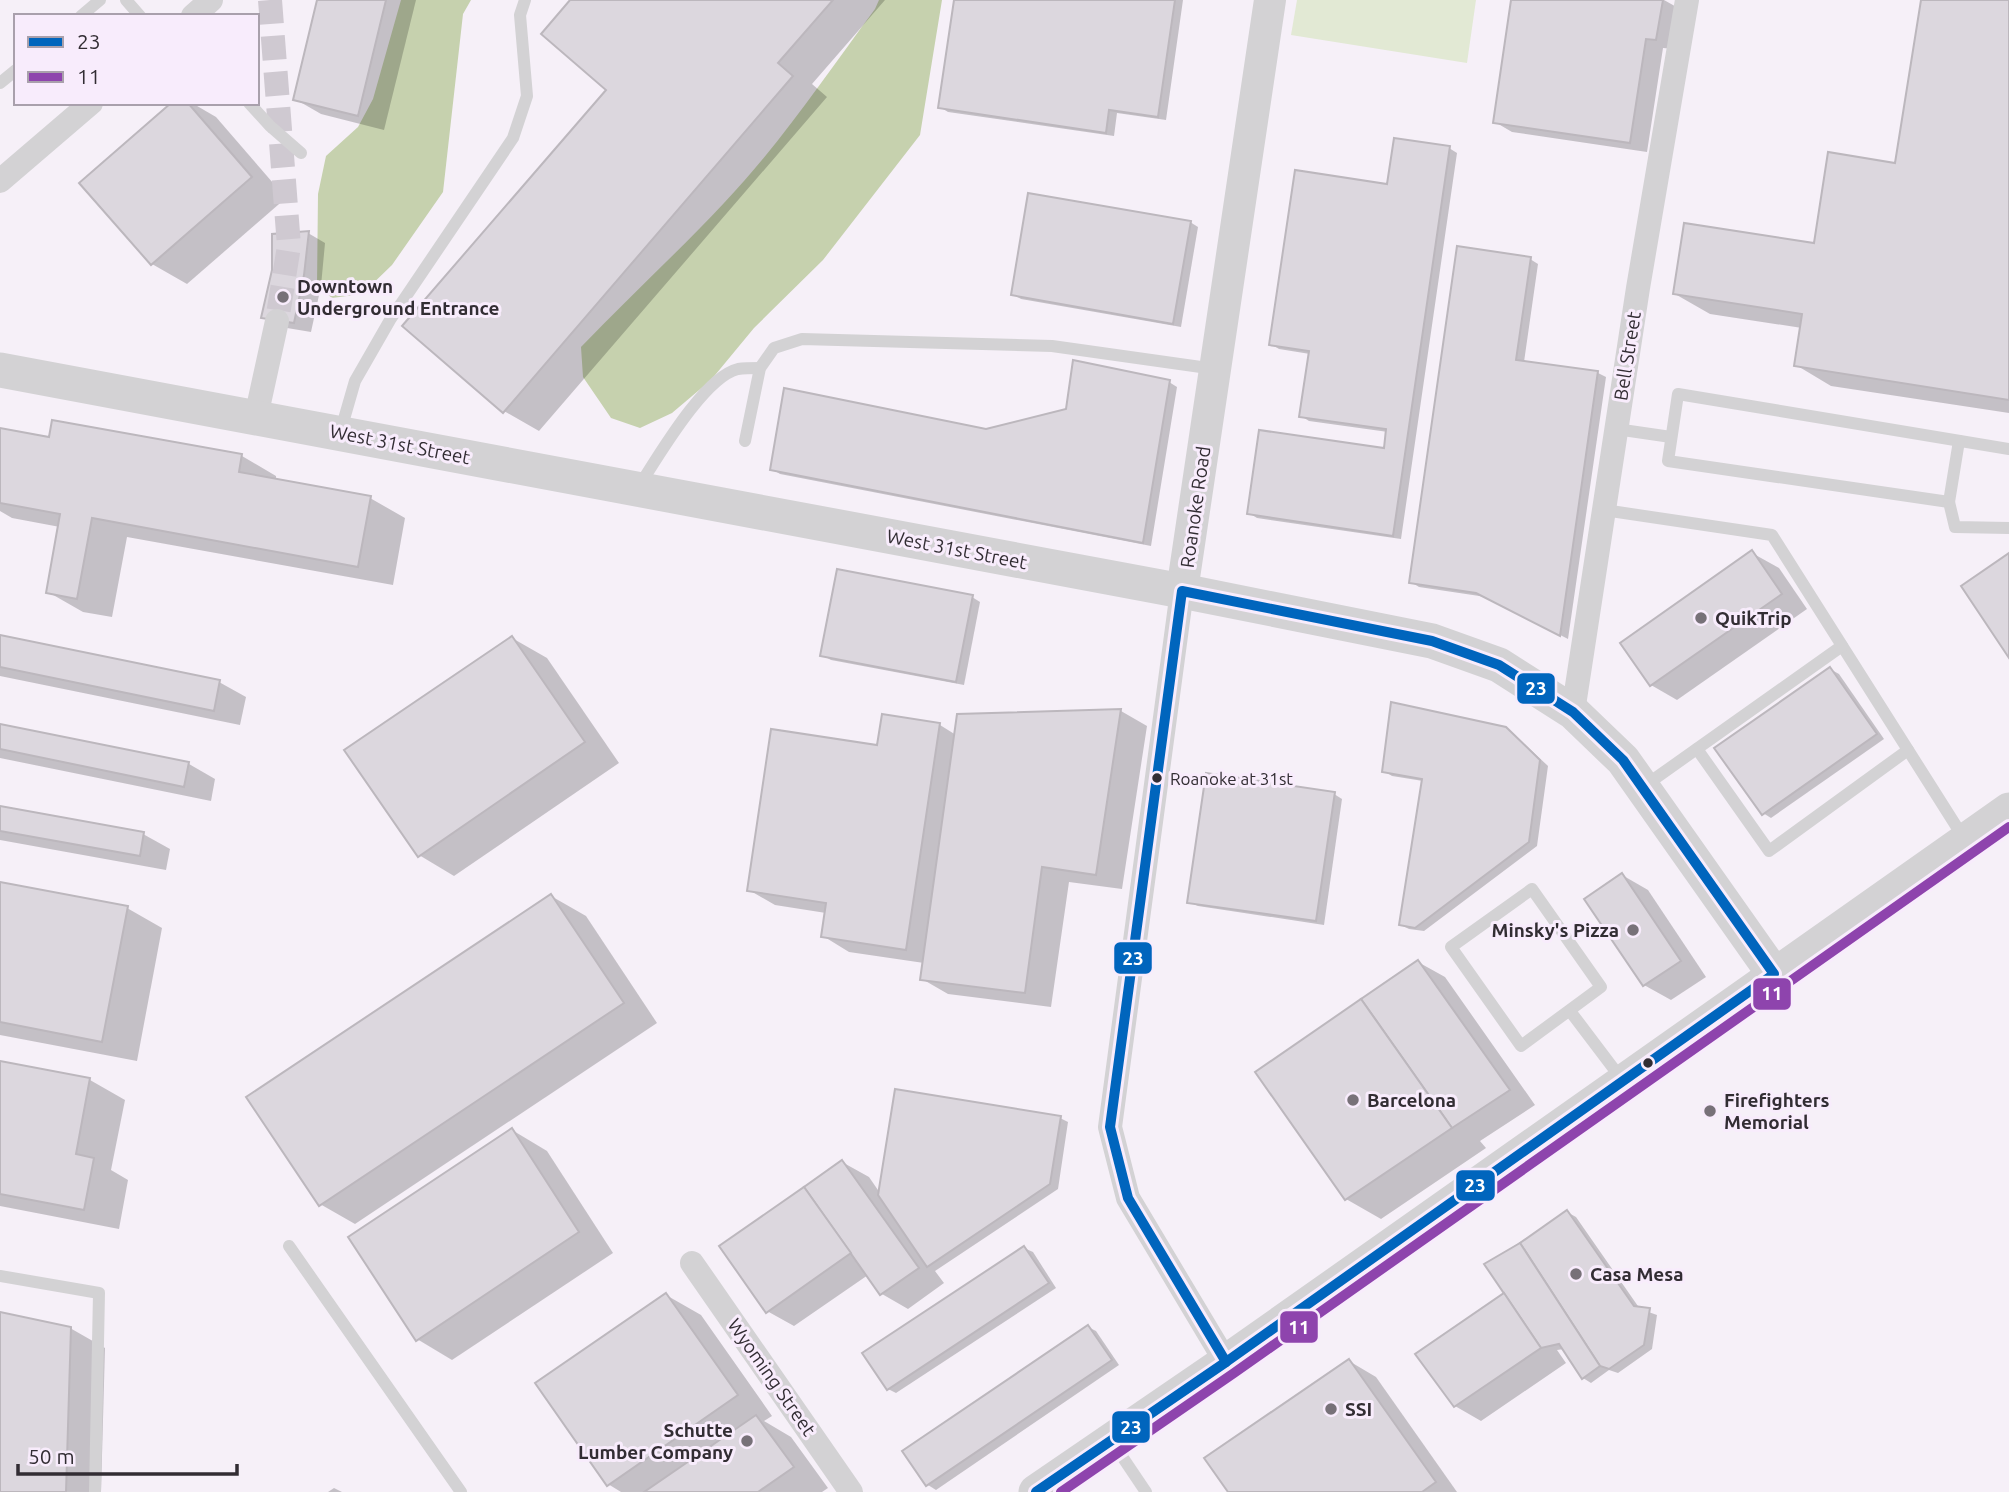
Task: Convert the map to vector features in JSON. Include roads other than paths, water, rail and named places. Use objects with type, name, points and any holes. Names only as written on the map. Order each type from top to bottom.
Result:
[{"type":"main road","name":"West 31st Street","points":[[0,370],[1432,640],[1499,665],[1573,712],[1623,760],[1774,974]]},
{"type":"main road","points":[[1036,1492],[1226,1362],[2009,810]]},
{"type":"street","points":[[195,14],[212,0]]},
{"type":"street","name":"Roanoke Road","points":[[1226,1362],[1128,1198],[1110,1127],[1182,591],[1270,0]]},
{"type":"street","name":"Bell Street","points":[[1573,712],[1638,288],[1687,0]]},
{"type":"street","points":[[0,181],[89,105]]},
{"type":"street","points":[[256,418],[277,321]]},
{"type":"street","name":"Wyoming Street","points":[[692,1263],[851,1492]]},
{"type":"lane","points":[[83,14],[100,0]]},
{"type":"lane","points":[[127,0],[138,14]]},
{"type":"lane","points":[[340,433],[355,381],[390,320],[513,138],[527,96],[520,15],[525,0]]},
{"type":"lane","points":[[0,83],[14,72]]},
{"type":"lane","points":[[251,105],[270,126],[301,152]]},
{"type":"lane","points":[[745,441],[760,368],[774,348],[802,340],[1052,346],[1215,369]]},
{"type":"lane","points":[[637,489],[673,434],[713,383],[736,369],[760,368]]},
{"type":"lane","points":[[1949,502],[1668,461],[1678,394],[2009,449]]},
{"type":"lane","points":[[1616,429],[1671,437]]},
{"type":"lane","points":[[1959,441],[1949,502],[1955,527],[2009,528]]},
{"type":"lane","points":[[1604,510],[1772,535],[1965,841]]},
{"type":"lane","points":[[1642,787],[1842,646]]},
{"type":"lane","points":[[1697,749],[1769,851],[1908,750]]},
{"type":"lane","points":[[1532,889],[1601,987],[1570,1011],[1521,1046],[1451,947],[1532,889]]},
{"type":"lane","points":[[1570,1011],[1623,1081]]},
{"type":"lane","points":[[289,1246],[461,1492]]},
{"type":"lane","points":[[0,1276],[99,1293],[95,1492]]},
{"type":"lane","points":[[1111,1440],[1146,1492]]},
{"type":"tunnel","points":[[270,0],[289,246],[277,321]]},
{"type":"place","name":"Downtown Underground Entrance","points":[[283,297]]},
{"type":"place","name":"QuikTrip","points":[[1701,618]]},
{"type":"place","name":"Roanoke at 31st","points":[[1157,778]]},
{"type":"place","name":"Minsky's Pizza","points":[[1633,930]]},
{"type":"place","name":"Barcelona","points":[[1353,1100]]},
{"type":"place","name":"Firefighters Memorial","points":[[1710,1111]]},
{"type":"place","name":"Casa Mesa","points":[[1576,1274]]},
{"type":"place","name":"SSI","points":[[1331,1409]]},
{"type":"place","name":"Schutte Lumber Company","points":[[747,1441]]}]
